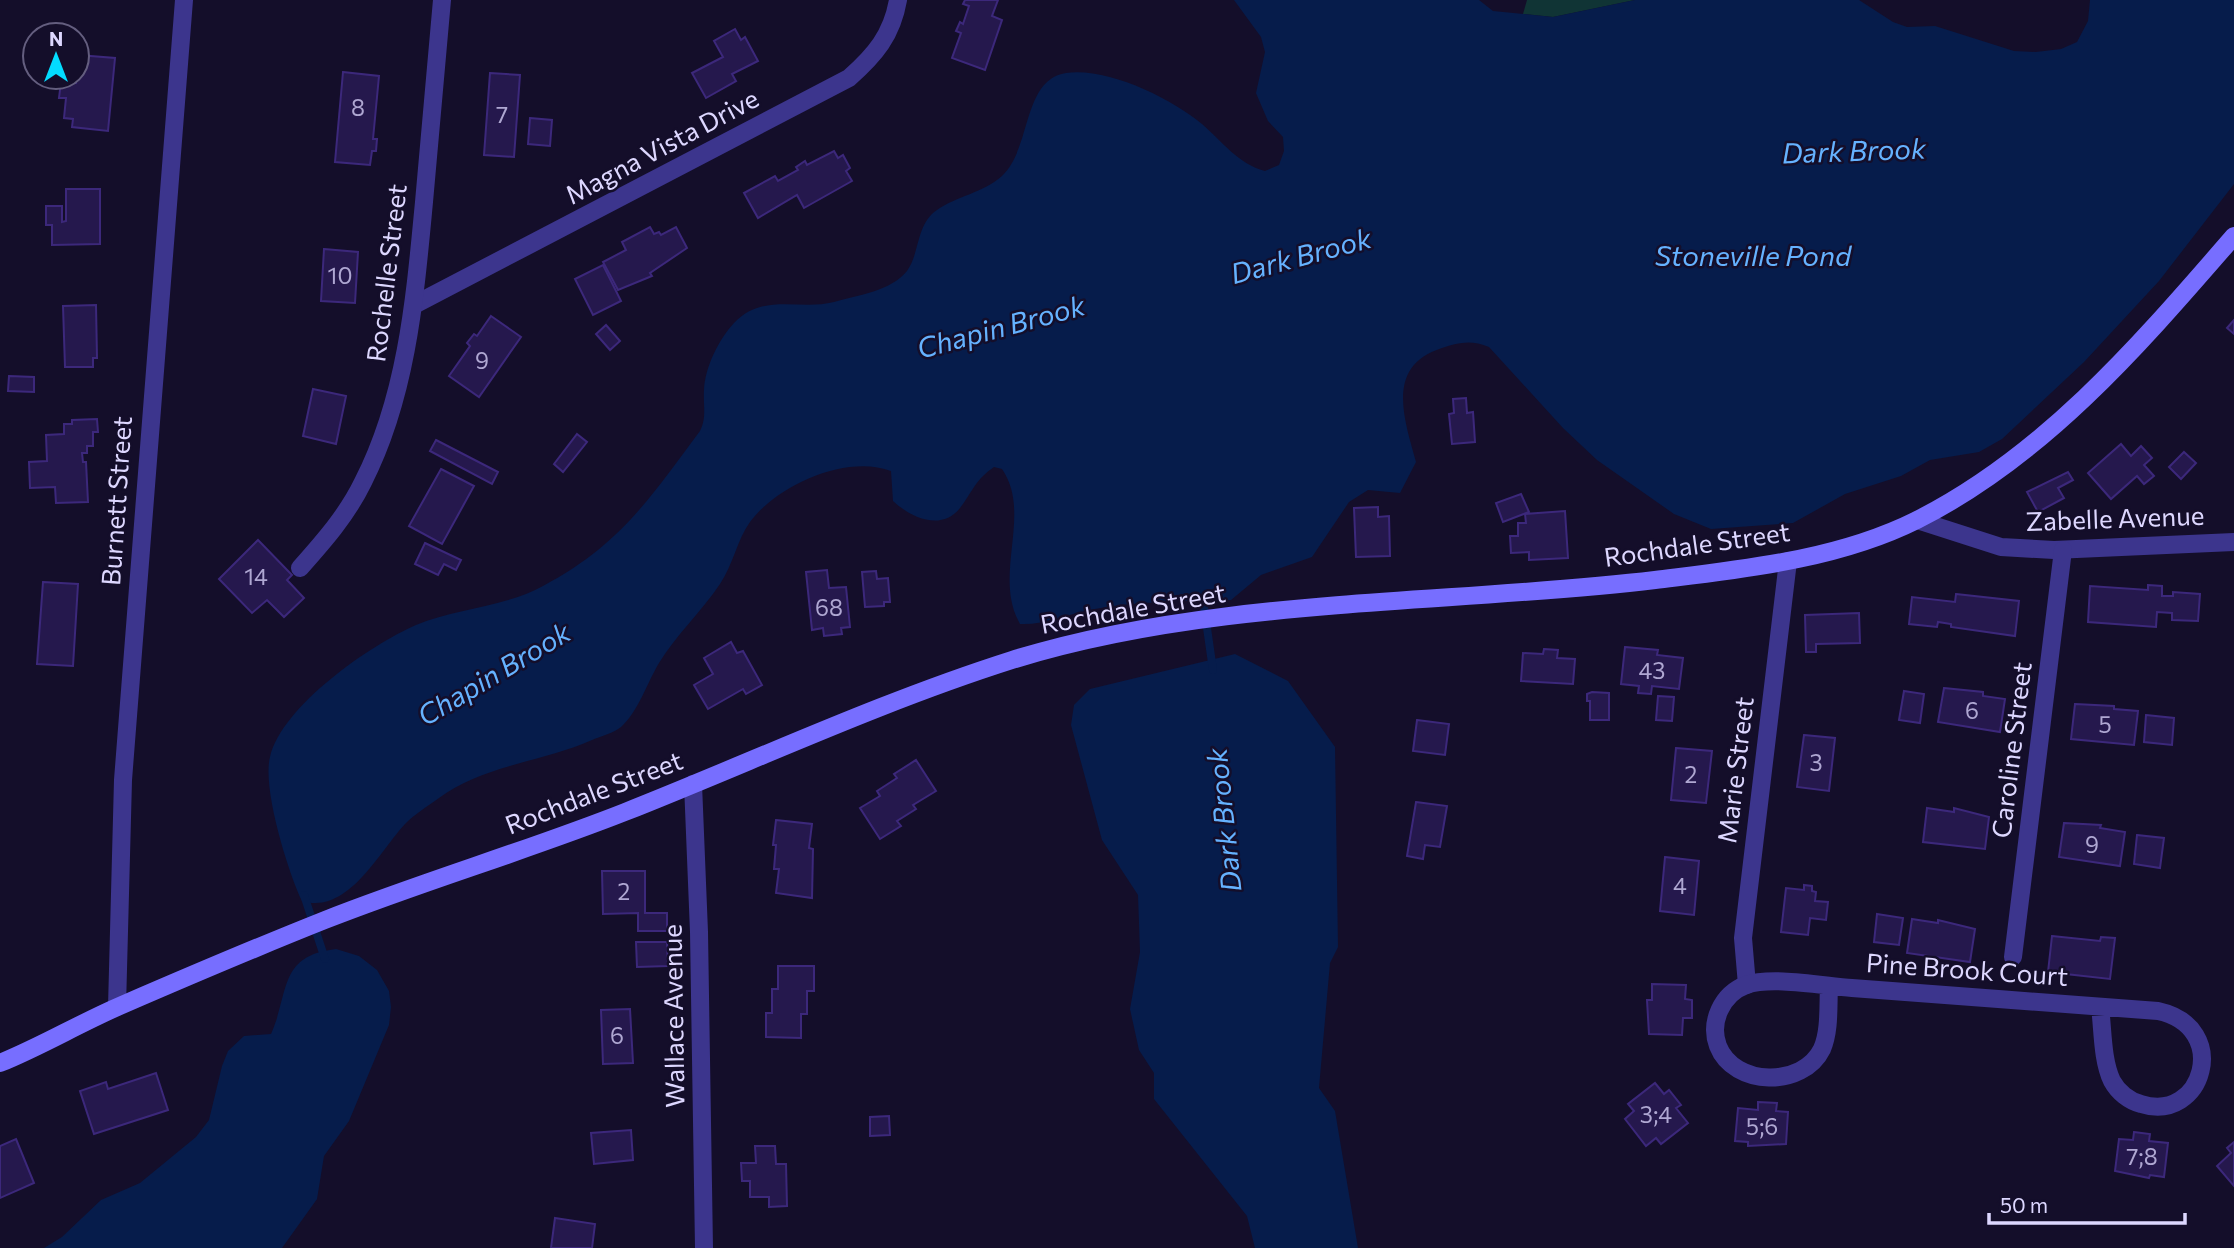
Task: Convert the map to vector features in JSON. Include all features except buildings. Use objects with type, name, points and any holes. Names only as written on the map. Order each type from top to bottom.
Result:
[{"type":"street","name":"Burnett Street","points":[[117,1007],[123,780],[184,0]]},
{"type":"street","name":"Rochelle Street","points":[[300,568],[343,518],[364,481],[394,401],[414,305],[442,0]]},
{"type":"street","name":"Magna Vista Drive","points":[[414,305],[849,78],[880,48],[890,32],[898,0]]},
{"type":"street","name":"Rochdale Street","points":[[0,1063],[35,1049],[117,1007],[331,918],[618,815],[919,692],[1013,660],[1104,637],[1191,622],[1614,585],[1788,561],[1864,541],[1917,520],[1985,477],[2071,413],[2156,325],[2234,236]]},
{"type":"street","name":"Zabelle Avenue","points":[[1917,520],[2001,547],[2063,550],[2234,542]]},
{"type":"street","name":"Caroline Street","points":[[2013,957],[2063,550]]},
{"type":"street","name":"Marie Street","points":[[1747,985],[1743,938],[1788,561]]},
{"type":"street","name":"Wallace Avenue","points":[[692,784],[699,932],[704,1248]]},
{"type":"street","name":"Pine Brook Court","points":[[1829,986],[1825,1039],[1817,1057],[1803,1070],[1774,1076],[1739,1070],[1725,1057],[1716,1040],[1716,1020],[1724,1002],[1747,985],[1767,982],[1829,986],[2158,1011],[2187,1023],[2202,1049],[2202,1070],[2193,1089],[2167,1106],[2146,1106],[2127,1098],[2109,1073],[2100,1007]]},
{"type":"green space","points":[[1527,0],[1635,0],[1553,17],[1523,14]]},
{"type":"water","name":"Stoneville Pond","points":[[1234,0],[1479,0],[1493,11],[1553,17],[1635,0],[1859,0],[1893,22],[1907,27],[1935,26],[2014,51],[2036,52],[2061,49],[2077,42],[2088,21],[2090,0],[2234,0],[2234,184],[2159,281],[2084,362],[2002,439],[1979,452],[1930,460],[1901,476],[1845,494],[1793,523],[1711,529],[1674,514],[1597,460],[1563,428],[1489,347],[1471,343],[1442,348],[1424,356],[1412,367],[1403,395],[1407,428],[1416,462],[1400,493],[1368,490],[1349,502],[1312,557],[1261,575],[1231,600],[1124,605],[1089,610],[1038,623],[1020,624],[1012,605],[1010,585],[1014,505],[1011,487],[1002,469],[994,467],[978,481],[960,508],[952,515],[935,521],[917,517],[893,501],[891,471],[854,467],[814,476],[777,496],[750,522],[720,584],[666,653],[637,705],[621,727],[573,747],[494,771],[456,787],[405,824],[348,890],[334,899],[319,903],[302,901],[278,830],[269,771],[270,757],[278,738],[309,698],[353,662],[397,634],[431,619],[528,593],[593,554],[649,499],[700,431],[704,416],[707,372],[718,345],[734,323],[757,308],[834,302],[874,291],[900,278],[911,264],[930,216],[945,205],[995,182],[1012,164],[1034,101],[1052,78],[1066,73],[1082,72],[1138,86],[1189,114],[1231,152],[1255,168],[1265,171],[1279,165],[1284,151],[1283,137],[1268,121],[1256,93],[1265,52],[1261,37]]},
{"type":"water","points":[[1235,654],[1288,681],[1335,747],[1338,947],[1330,963],[1319,1088],[1335,1111],[1358,1248],[1255,1248],[1247,1216],[1154,1099],[1154,1073],[1139,1050],[1130,1009],[1140,952],[1138,895],[1102,840],[1071,725],[1074,705],[1090,689]]},
{"type":"water","points":[[336,949],[359,956],[377,970],[389,991],[389,1025],[349,1121],[324,1156],[317,1199],[282,1248],[44,1248],[62,1237],[101,1200],[140,1183],[196,1137],[209,1120],[228,1051],[244,1036],[271,1034],[289,978],[295,968],[304,959]]},
{"type":"waterway","name":"Dark Brook","points":[[1202,593],[1213,670]]},
{"type":"waterway","name":"Chapin Brook","points":[[304,895],[325,959]]}]
